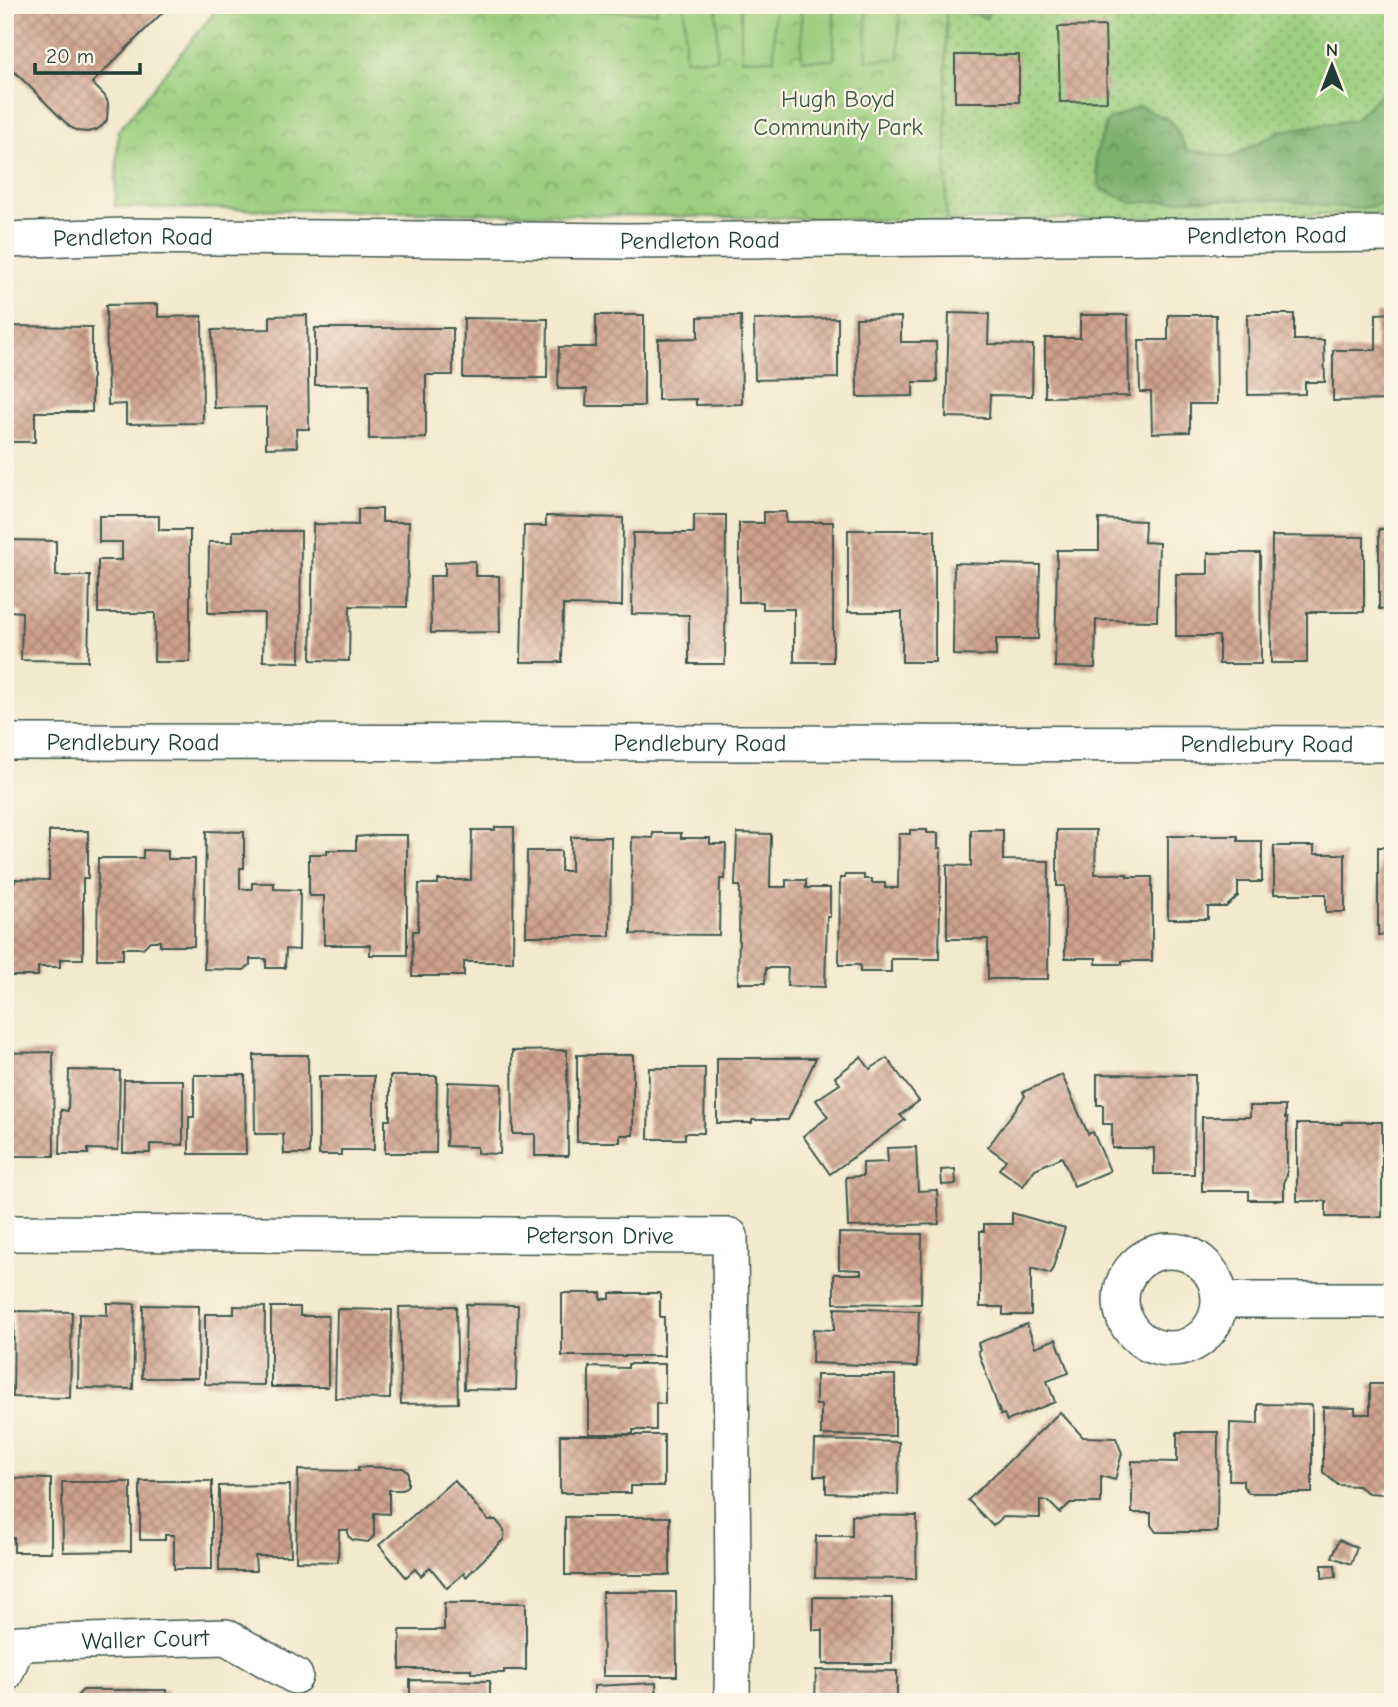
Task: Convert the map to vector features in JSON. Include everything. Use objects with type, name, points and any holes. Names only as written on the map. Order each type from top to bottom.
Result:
[{"type":"street","name":"Pendleton Road","points":[[5,240],[140,236],[639,241],[1393,234]]},
{"type":"street","name":"Pendlebury Road","points":[[5,742],[1393,744]]},
{"type":"street","name":"Peterson Drive","points":[[5,1233],[730,1236],[732,1702]]},
{"type":"street","points":[[1220,1300],[1393,1300]]},
{"type":"street","name":"Waller Court","points":[[5,1674],[18,1643],[226,1637],[295,1676]]},
{"type":"green space","name":"Hugh Boyd Community Park","points":[[220,5],[946,5],[946,221],[115,207],[118,131]]},
{"type":"green space","points":[[436,5],[657,5],[657,12],[436,9]]},
{"type":"green space","points":[[685,5],[717,5],[717,59],[685,59]]},
{"type":"green space","points":[[741,5],[774,5],[774,59],[741,59]]},
{"type":"green space","points":[[801,5],[834,5],[834,60],[802,60]]},
{"type":"green space","points":[[866,5],[899,5],[899,59],[867,60]]},
{"type":"green space","points":[[943,5],[989,5],[987,18]]},
{"type":"green space","points":[[946,5],[1393,5],[1393,214],[946,221]]},
{"type":"green space","points":[[1393,81],[1393,202],[1358,209],[1289,201],[1199,199],[1132,203],[1100,188],[1095,157],[1107,121],[1139,106],[1171,121],[1187,150],[1232,157],[1280,131],[1354,120]]},
{"type":"building","points":[[5,5],[170,5],[92,83],[108,103],[107,120],[96,130],[87,132],[70,127],[5,62]]},
{"type":"building","points":[[1105,26],[1107,101],[1060,102],[1058,27]]},
{"type":"building","points":[[955,55],[1019,55],[1019,102],[955,102]]},
{"type":"building","points":[[158,304],[158,317],[202,316],[203,423],[126,424],[126,404],[108,405],[106,305]]},
{"type":"building","points":[[949,313],[989,314],[988,344],[1033,345],[1032,396],[990,395],[989,418],[946,417]]},
{"type":"building","points":[[1393,313],[1393,400],[1333,401],[1333,350],[1376,350],[1376,314]]},
{"type":"building","points":[[1247,314],[1294,314],[1294,340],[1324,340],[1325,382],[1305,382],[1305,394],[1248,395]]},
{"type":"building","points":[[307,315],[309,429],[296,429],[297,447],[266,448],[266,407],[214,408],[212,330],[270,329],[270,316]]},
{"type":"building","points":[[596,315],[644,315],[644,406],[586,406],[587,389],[558,389],[559,347],[596,347]]},
{"type":"building","points":[[1080,315],[1128,315],[1129,396],[1045,397],[1045,338],[1080,338]]},
{"type":"building","points":[[1168,315],[1216,315],[1217,404],[1190,404],[1190,432],[1152,433],[1151,392],[1140,392],[1139,340],[1168,340]]},
{"type":"building","points":[[741,316],[742,404],[696,405],[696,399],[658,400],[658,339],[698,338],[698,317]]},
{"type":"building","points":[[901,317],[901,342],[936,342],[937,382],[913,382],[913,396],[857,397],[856,318]]},
{"type":"building","points":[[464,318],[548,319],[547,378],[463,378]]},
{"type":"building","points":[[838,318],[838,378],[755,380],[754,320]]},
{"type":"building","points":[[5,326],[92,327],[92,412],[35,412],[35,442],[5,442]]},
{"type":"building","points":[[315,328],[453,328],[453,375],[426,375],[426,438],[369,439],[369,384],[315,385]]},
{"type":"building","points":[[358,509],[382,509],[382,522],[409,522],[407,607],[350,606],[349,661],[311,660],[313,524],[358,525]]},
{"type":"building","points":[[764,512],[786,512],[786,522],[833,522],[833,662],[794,662],[794,609],[763,609],[763,602],[739,602],[739,523],[764,523]]},
{"type":"building","points":[[694,515],[726,515],[725,664],[689,664],[689,615],[632,614],[633,533],[694,533]]},
{"type":"building","points":[[99,516],[159,516],[159,530],[190,530],[190,662],[154,662],[155,613],[98,613],[98,560],[122,560],[122,542],[99,542]]},
{"type":"building","points":[[546,516],[623,518],[622,606],[563,605],[562,662],[521,662],[524,526],[546,526]]},
{"type":"building","points":[[1099,519],[1145,521],[1144,542],[1159,543],[1157,621],[1096,620],[1095,668],[1055,667],[1057,550],[1099,550]]},
{"type":"building","points":[[1379,529],[1393,529],[1393,609],[1379,609]]},
{"type":"building","points":[[848,530],[935,530],[935,662],[902,662],[902,612],[848,612]]},
{"type":"building","points":[[233,531],[301,531],[300,662],[263,661],[264,613],[208,613],[209,542],[233,542]]},
{"type":"building","points":[[1272,536],[1364,537],[1364,612],[1307,612],[1307,663],[1271,663]]},
{"type":"building","points":[[11,540],[56,541],[56,576],[90,576],[88,661],[21,660],[22,612],[10,611]]},
{"type":"building","points":[[1208,553],[1260,553],[1261,664],[1219,664],[1219,636],[1176,636],[1176,574],[1208,574]]},
{"type":"building","points":[[475,561],[475,576],[499,576],[500,632],[431,633],[430,576],[445,576],[445,562]]},
{"type":"building","points":[[954,563],[1040,565],[1038,639],[996,639],[996,656],[953,655]]},
{"type":"building","points":[[495,827],[514,827],[513,962],[464,962],[464,976],[412,976],[413,931],[418,931],[419,884],[438,884],[438,880],[471,880],[472,830],[495,830]]},
{"type":"building","points":[[910,830],[938,833],[938,848],[941,848],[939,959],[891,959],[891,972],[860,972],[860,965],[839,965],[840,878],[845,878],[845,875],[864,875],[864,879],[872,879],[872,883],[885,883],[885,888],[898,888],[899,834],[910,834]]},
{"type":"building","points":[[971,830],[1003,830],[1003,860],[1049,861],[1048,979],[988,979],[988,939],[947,939],[947,865],[971,866]]},
{"type":"building","points":[[1057,830],[1096,830],[1095,874],[1152,877],[1152,961],[1096,964],[1096,958],[1065,958],[1065,886],[1057,886]]},
{"type":"building","points":[[49,831],[88,831],[88,878],[83,878],[83,959],[60,959],[60,967],[38,967],[38,976],[5,976],[5,882],[15,882],[15,879],[49,880]]},
{"type":"building","points":[[206,831],[244,832],[244,868],[240,868],[240,889],[252,889],[252,883],[274,883],[274,889],[300,890],[299,950],[286,949],[285,968],[266,968],[266,959],[250,959],[250,965],[244,970],[204,969]]},
{"type":"building","points":[[653,833],[681,833],[681,838],[710,838],[710,844],[726,844],[725,879],[720,879],[719,935],[631,934],[632,837],[653,838]]},
{"type":"building","points":[[737,833],[771,834],[770,887],[786,887],[786,880],[806,880],[806,888],[830,888],[825,987],[787,986],[788,968],[766,968],[765,983],[738,983],[740,886],[735,886]]},
{"type":"building","points":[[407,835],[407,955],[370,955],[370,945],[324,945],[324,896],[309,896],[309,854],[327,854],[327,850],[356,850],[356,837]]},
{"type":"building","points":[[1168,836],[1238,836],[1238,841],[1262,841],[1262,882],[1238,882],[1238,896],[1226,907],[1208,907],[1208,919],[1168,919]]},
{"type":"building","points":[[571,837],[611,837],[610,936],[526,936],[527,851],[561,851],[561,871],[571,871]]},
{"type":"building","points":[[1274,846],[1314,846],[1314,854],[1345,854],[1345,912],[1326,912],[1326,894],[1274,894]]},
{"type":"building","points":[[1378,847],[1393,847],[1393,943],[1388,943],[1388,935],[1378,935]]},
{"type":"building","points":[[143,850],[168,851],[168,859],[195,859],[194,946],[160,946],[160,941],[150,941],[143,948],[123,948],[123,959],[97,959],[98,858],[143,858]]},
{"type":"building","points":[[567,1050],[568,1156],[535,1156],[535,1134],[513,1134],[512,1051]]},
{"type":"building","points":[[53,1052],[54,1156],[5,1156],[5,1053]]},
{"type":"building","points":[[254,1055],[308,1055],[309,1154],[284,1154],[283,1134],[255,1134]]},
{"type":"building","points":[[577,1055],[633,1055],[633,1135],[620,1135],[620,1142],[577,1142]]},
{"type":"building","points":[[861,1057],[870,1069],[887,1058],[919,1101],[900,1115],[905,1120],[830,1174],[803,1136],[828,1117],[816,1100],[840,1084],[835,1077]]},
{"type":"building","points":[[717,1058],[816,1058],[788,1120],[717,1123]]},
{"type":"building","points":[[649,1068],[705,1068],[704,1133],[685,1133],[685,1139],[648,1139]]},
{"type":"building","points":[[69,1070],[120,1071],[118,1150],[88,1149],[88,1154],[60,1154],[61,1110],[68,1111]]},
{"type":"building","points":[[1097,1074],[1195,1075],[1194,1174],[1154,1174],[1154,1148],[1112,1148],[1112,1124],[1103,1124],[1103,1105],[1097,1105]]},
{"type":"building","points":[[194,1075],[245,1075],[246,1154],[189,1154],[189,1117],[194,1117]]},
{"type":"building","points":[[1062,1075],[1088,1134],[1093,1132],[1110,1171],[1074,1186],[1062,1157],[1035,1169],[1023,1186],[999,1169],[1006,1160],[988,1147],[1025,1096],[1023,1092]]},
{"type":"building","points":[[319,1076],[374,1076],[374,1150],[341,1150],[341,1155],[319,1155]]},
{"type":"building","points":[[390,1076],[437,1076],[436,1153],[385,1153],[385,1120],[390,1120]]},
{"type":"building","points":[[124,1080],[183,1080],[183,1145],[150,1144],[150,1153],[123,1153]]},
{"type":"building","points":[[448,1082],[502,1084],[500,1154],[477,1153],[477,1147],[446,1146]]},
{"type":"building","points":[[1250,1106],[1285,1106],[1287,1176],[1284,1180],[1284,1200],[1249,1200],[1249,1191],[1202,1191],[1202,1117],[1250,1117]]},
{"type":"building","points":[[1382,1122],[1382,1217],[1326,1217],[1326,1201],[1297,1201],[1297,1124]]},
{"type":"building","points":[[916,1147],[918,1191],[937,1190],[939,1224],[848,1227],[846,1177],[863,1176],[863,1163],[888,1162],[887,1148]]},
{"type":"building","points":[[1390,1150],[1393,1150],[1393,1213],[1390,1213]]},
{"type":"building","points":[[955,1169],[956,1184],[942,1185],[941,1170]]},
{"type":"building","points":[[1012,1213],[1065,1228],[1051,1274],[1031,1268],[1031,1315],[1003,1315],[1003,1307],[980,1307],[980,1231],[984,1231],[984,1224],[1012,1224]]},
{"type":"building","points":[[839,1233],[922,1234],[921,1304],[834,1303],[834,1274],[861,1274],[861,1270],[839,1269]]},
{"type":"building","points":[[562,1293],[601,1293],[601,1299],[610,1299],[610,1293],[660,1293],[660,1317],[664,1317],[664,1356],[562,1356]]},
{"type":"building","points":[[5,1302],[8,1303],[8,1340],[5,1340]]},
{"type":"building","points":[[107,1303],[135,1304],[133,1389],[78,1388],[79,1314],[107,1315]]},
{"type":"building","points":[[466,1304],[518,1305],[516,1390],[464,1389]]},
{"type":"building","points":[[143,1305],[199,1306],[198,1378],[142,1378]]},
{"type":"building","points":[[234,1306],[265,1307],[264,1385],[205,1384],[205,1314],[234,1314]]},
{"type":"building","points":[[456,1306],[458,1403],[401,1404],[399,1307]]},
{"type":"building","points":[[271,1307],[300,1307],[300,1316],[328,1316],[328,1387],[271,1387]]},
{"type":"building","points":[[835,1308],[919,1311],[917,1367],[812,1363],[813,1329],[834,1330]]},
{"type":"building","points":[[337,1309],[392,1310],[390,1399],[335,1398]]},
{"type":"building","points":[[14,1311],[72,1312],[70,1398],[13,1397]]},
{"type":"building","points":[[1027,1324],[1035,1347],[1056,1339],[1069,1373],[1047,1381],[1055,1402],[1007,1421],[1004,1414],[1001,1415],[978,1351],[978,1343]]},
{"type":"building","points":[[628,1364],[665,1364],[665,1404],[656,1403],[656,1430],[633,1430],[633,1434],[589,1434],[589,1367],[628,1368]]},
{"type":"building","points":[[816,1375],[895,1375],[895,1436],[821,1435],[821,1405],[816,1405]]},
{"type":"building","points":[[1370,1384],[1393,1384],[1393,1476],[1392,1486],[1383,1494],[1368,1493],[1358,1486],[1338,1485],[1323,1472],[1323,1407],[1355,1408],[1355,1414],[1370,1414]]},
{"type":"building","points":[[1258,1404],[1312,1405],[1312,1493],[1249,1493],[1243,1486],[1243,1480],[1229,1480],[1230,1423],[1258,1424]]},
{"type":"building","points":[[1060,1412],[1083,1437],[1116,1438],[1122,1453],[1115,1480],[1101,1476],[1101,1503],[1070,1503],[1060,1513],[1048,1501],[1040,1500],[1040,1518],[1003,1517],[993,1526],[968,1500]]},
{"type":"building","points":[[1177,1432],[1218,1432],[1217,1532],[1156,1532],[1151,1525],[1151,1513],[1132,1513],[1132,1461],[1177,1462]]},
{"type":"building","points":[[560,1435],[664,1435],[664,1486],[631,1486],[631,1493],[560,1493]]},
{"type":"building","points":[[815,1440],[899,1442],[898,1495],[826,1493],[826,1476],[814,1476]]},
{"type":"building","points":[[358,1467],[403,1468],[408,1472],[408,1485],[402,1490],[389,1490],[389,1514],[374,1513],[374,1536],[368,1542],[353,1540],[348,1536],[348,1530],[339,1530],[338,1562],[296,1561],[298,1470],[358,1471]]},
{"type":"building","points":[[5,1478],[51,1479],[51,1552],[14,1552],[14,1538],[5,1538]]},
{"type":"building","points":[[454,1480],[488,1520],[496,1520],[504,1530],[504,1539],[466,1577],[464,1573],[447,1588],[430,1567],[421,1576],[415,1569],[406,1577],[379,1545]]},
{"type":"building","points":[[140,1481],[212,1481],[212,1569],[174,1569],[174,1535],[165,1535],[165,1540],[140,1540]]},
{"type":"building","points":[[62,1482],[131,1482],[131,1551],[63,1552]]},
{"type":"building","points":[[290,1485],[291,1556],[255,1556],[256,1571],[219,1571],[219,1486]]},
{"type":"building","points":[[852,1515],[917,1516],[916,1579],[815,1578],[816,1536],[852,1536]]},
{"type":"building","points":[[565,1517],[670,1517],[670,1575],[565,1575]]},
{"type":"building","points":[[1339,1540],[1357,1547],[1351,1564],[1332,1557]]},
{"type":"building","points":[[1322,1565],[1335,1565],[1336,1577],[1322,1578]]},
{"type":"building","points":[[602,1592],[676,1592],[677,1676],[603,1676]]},
{"type":"building","points":[[813,1597],[892,1598],[892,1664],[823,1664],[823,1630],[813,1630]]},
{"type":"building","points":[[444,1603],[526,1603],[526,1670],[471,1673],[471,1669],[400,1669],[400,1630],[444,1630]]},
{"type":"building","points":[[816,1670],[897,1671],[897,1702],[815,1702]]},
{"type":"building","points":[[410,1680],[490,1681],[490,1702],[410,1702]]},
{"type":"building","points":[[656,1683],[657,1702],[594,1702],[594,1686]]},
{"type":"building","points":[[83,1690],[167,1690],[167,1702],[76,1702],[76,1697]]}]
